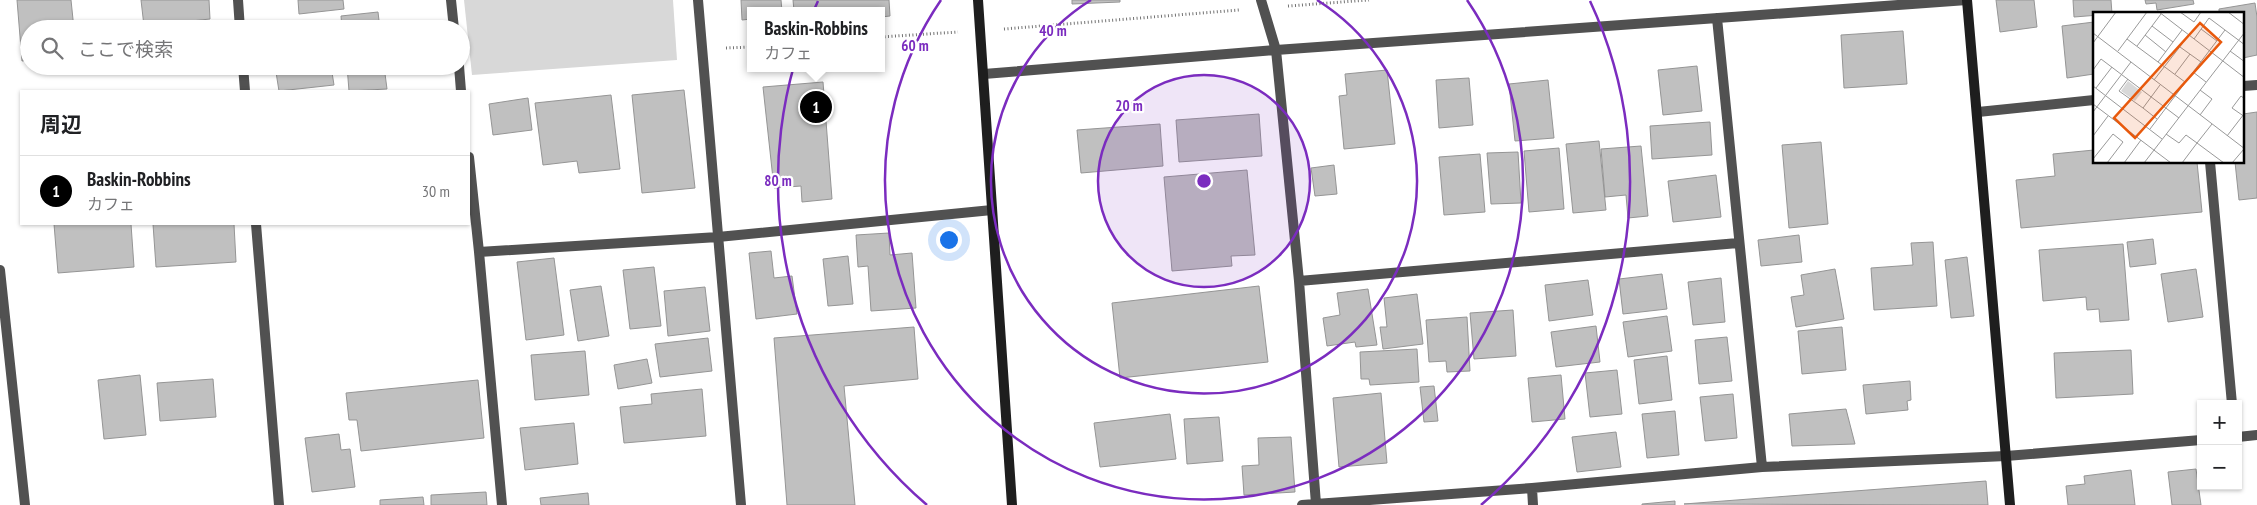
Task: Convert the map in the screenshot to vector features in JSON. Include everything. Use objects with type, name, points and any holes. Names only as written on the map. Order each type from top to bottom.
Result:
[{"type":"street","points":[[238,0],[239,20]]},
{"type":"street","points":[[451,0],[453,20]]},
{"type":"street","points":[[698,0],[741,505]]},
{"type":"street","points":[[978,0],[1012,505]]},
{"type":"street","points":[[984,74],[1276,50],[1967,0],[2010,505]]},
{"type":"street","points":[[1261,4],[1276,50],[1299,281],[1316,504]]},
{"type":"street","points":[[1717,18],[1762,467]]},
{"type":"street","points":[[244,75],[245,90]]},
{"type":"street","points":[[460,75],[461,90]]},
{"type":"street","points":[[2244,86],[2257,85]]},
{"type":"street","points":[[1978,112],[2093,100]]},
{"type":"street","points":[[2210,164],[2232,400]]},
{"type":"street","points":[[470,166],[502,505]]},
{"type":"street","points":[[479,252],[718,237],[992,210]]},
{"type":"street","points":[[256,225],[279,505]]},
{"type":"street","points":[[1299,281],[1738,242]]},
{"type":"street","points":[[0,270],[25,505]]},
{"type":"street","points":[[2242,437],[2257,436]]},
{"type":"street","points":[[1302,505],[1532,488],[1762,467],[2006,456],[2197,440]]},
{"type":"street","points":[[1532,488],[1533,505]]},
{"type":"path","points":[[885,37],[980,30],[1261,4],[1369,0]]},
{"type":"shaded area","points":[[464,0],[673,0],[677,60],[472,75],[470,20],[466,20]]},
{"type":"building","points":[[17,0],[71,0],[73,20],[20,20],[20,37]]},
{"type":"building","points":[[141,0],[209,0],[210,19],[143,20]]},
{"type":"building","points":[[298,0],[343,0],[344,9],[299,14]]},
{"type":"building","points":[[741,0],[781,0],[782,7],[747,7],[747,19],[742,20]]},
{"type":"building","points":[[793,0],[889,0],[890,16],[885,17],[885,7],[794,7]]},
{"type":"building","points":[[1072,0],[1120,0],[1120,2],[1072,4]]},
{"type":"building","points":[[1996,0],[2034,0],[2037,27],[2000,32]]},
{"type":"building","points":[[2073,0],[2111,0],[2112,12],[2093,12],[2093,16],[2074,17]]},
{"type":"building","points":[[2145,0],[2193,0],[2194,4],[2157,10],[2156,3],[2146,4]]},
{"type":"building","points":[[2255,3],[2257,55],[2244,58],[2244,12],[2219,12],[2219,9]]},
{"type":"building","points":[[378,12],[379,20],[341,20],[341,16]]},
{"type":"building","points":[[2093,22],[2093,74],[2067,78],[2062,26]]},
{"type":"building","points":[[1903,31],[1907,84],[1844,88],[1841,35]]},
{"type":"building","points":[[1697,66],[1702,111],[1663,115],[1658,70]]},
{"type":"building","points":[[1387,70],[1395,144],[1344,149],[1339,96],[1347,95],[1345,74]]},
{"type":"building","points":[[276,75],[332,75],[334,85],[279,90]]},
{"type":"building","points":[[348,75],[385,75],[387,89],[349,90]]},
{"type":"building","points":[[1469,78],[1473,125],[1439,128],[1436,80]]},
{"type":"building","points":[[1548,80],[1554,138],[1515,141],[1509,84]]},
{"type":"building","points":[[823,82],[832,199],[802,202],[801,186],[774,188],[763,87]]},
{"type":"building","points":[[684,90],[695,188],[642,193],[632,95]]},
{"type":"building","points":[[611,95],[620,169],[579,173],[577,161],[543,165],[535,103]]},
{"type":"building","points":[[528,98],[532,130],[493,135],[489,104]]},
{"type":"building","points":[[2257,112],[2257,198],[2239,200],[2235,164],[2244,164],[2244,114]]},
{"type":"building","points":[[1259,114],[1262,156],[1179,162],[1176,120]]},
{"type":"building","points":[[1710,122],[1712,155],[1652,159],[1650,126]]},
{"type":"building","points":[[1160,124],[1163,166],[1081,173],[1077,130]]},
{"type":"building","points":[[1599,141],[1606,210],[1573,213],[1566,144]]},
{"type":"building","points":[[1821,142],[1828,224],[1789,228],[1782,145]]},
{"type":"building","points":[[1641,146],[1648,216],[1628,218],[1626,195],[1605,197],[1601,149]]},
{"type":"building","points":[[1559,148],[1564,209],[1529,212],[1524,151]]},
{"type":"building","points":[[2093,150],[2093,164],[2197,164],[2202,212],[2021,228],[2016,180],[2055,176],[2053,154]]},
{"type":"building","points":[[1518,152],[1521,203],[1491,204],[1487,153]]},
{"type":"building","points":[[1480,154],[1485,212],[1444,215],[1439,157]]},
{"type":"building","points":[[1334,165],[1337,194],[1315,196],[1311,168]]},
{"type":"building","points":[[1247,170],[1255,255],[1231,256],[1232,266],[1172,271],[1164,177]]},
{"type":"building","points":[[1716,175],[1721,217],[1673,222],[1668,181]]},
{"type":"building","points":[[54,225],[131,225],[134,267],[58,273]]},
{"type":"building","points":[[153,225],[234,225],[236,262],[156,267]]},
{"type":"building","points":[[889,233],[890,255],[912,253],[916,308],[871,311],[868,266],[858,267],[856,235]]},
{"type":"building","points":[[1799,235],[1802,262],[1761,266],[1758,240]]},
{"type":"building","points":[[2153,239],[2156,264],[2130,267],[2127,242]]},
{"type":"building","points":[[1933,242],[1937,306],[1874,310],[1871,268],[1913,265],[1911,243]]},
{"type":"building","points":[[2123,244],[2129,320],[2100,322],[2099,309],[2087,310],[2086,297],[2043,301],[2039,250]]},
{"type":"building","points":[[771,251],[774,278],[792,276],[797,314],[756,319],[749,253]]},
{"type":"building","points":[[848,256],[853,304],[828,306],[823,259]]},
{"type":"building","points":[[1967,257],[1974,316],[1951,318],[1945,260]]},
{"type":"building","points":[[554,258],[564,335],[526,340],[517,262]]},
{"type":"building","points":[[654,267],[661,326],[630,329],[623,270]]},
{"type":"building","points":[[1835,269],[1844,319],[1796,327],[1791,297],[1804,295],[1801,275]]},
{"type":"building","points":[[2196,269],[2203,317],[2168,322],[2161,274]]},
{"type":"building","points":[[1662,274],[1667,309],[1623,314],[1619,279]]},
{"type":"building","points":[[1721,278],[1725,322],[1693,325],[1688,282]]},
{"type":"building","points":[[1588,280],[1593,315],[1549,321],[1545,285]]},
{"type":"building","points":[[601,286],[609,336],[578,341],[570,290]]},
{"type":"building","points":[[1259,286],[1268,362],[1120,378],[1112,303]]},
{"type":"building","points":[[705,287],[710,331],[668,336],[664,291]]},
{"type":"building","points":[[1368,289],[1377,345],[1356,347],[1355,342],[1327,346],[1323,318],[1340,315],[1337,293]]},
{"type":"building","points":[[1417,294],[1423,344],[1383,349],[1380,327],[1387,327],[1384,298]]},
{"type":"building","points":[[1513,310],[1516,356],[1474,359],[1470,313]]},
{"type":"building","points":[[1667,316],[1672,351],[1628,357],[1623,322]]},
{"type":"building","points":[[1467,317],[1470,371],[1447,372],[1446,361],[1429,362],[1426,320]]},
{"type":"building","points":[[1596,326],[1600,362],[1556,367],[1551,332]]},
{"type":"building","points":[[914,327],[918,379],[844,386],[855,505],[787,505],[774,338]]},
{"type":"building","points":[[1842,327],[1846,370],[1802,374],[1798,331]]},
{"type":"building","points":[[1727,337],[1732,381],[1699,384],[1695,340]]},
{"type":"building","points":[[708,338],[712,371],[660,377],[655,344]]},
{"type":"building","points":[[1417,349],[1419,382],[1370,385],[1369,379],[1361,379],[1360,352]]},
{"type":"building","points":[[2131,350],[2133,394],[2056,398],[2054,353]]},
{"type":"building","points":[[585,351],[589,395],[535,400],[531,355]]},
{"type":"building","points":[[1667,356],[1672,400],[1639,404],[1634,360]]},
{"type":"building","points":[[647,359],[652,383],[618,389],[614,365]]},
{"type":"building","points":[[1617,370],[1622,414],[1590,417],[1585,373]]},
{"type":"building","points":[[140,375],[146,435],[104,439],[98,380]]},
{"type":"building","points":[[1561,375],[1565,419],[1532,422],[1528,378]]},
{"type":"building","points":[[213,379],[216,417],[160,421],[157,383]]},
{"type":"building","points":[[478,380],[484,438],[361,451],[357,420],[349,420],[346,393]]},
{"type":"building","points":[[1910,381],[1911,400],[1907,401],[1908,410],[1866,414],[1863,385]]},
{"type":"building","points":[[1434,386],[1438,421],[1424,422],[1420,387]]},
{"type":"building","points":[[702,389],[706,436],[624,443],[620,407],[652,404],[651,394]]},
{"type":"building","points":[[1381,393],[1387,463],[1339,467],[1333,398]]},
{"type":"building","points":[[1733,394],[1737,438],[1705,441],[1700,397]]},
{"type":"building","points":[[1846,409],[1855,444],[1792,446],[1789,414]]},
{"type":"building","points":[[1675,411],[1679,455],[1647,458],[1642,414]]},
{"type":"building","points":[[1170,414],[1176,459],[1100,467],[1094,423]]},
{"type":"building","points":[[1219,417],[1223,461],[1187,464],[1184,419]]},
{"type":"building","points":[[574,423],[578,464],[525,470],[520,428]]},
{"type":"building","points":[[1616,432],[1621,467],[1577,472],[1572,437]]},
{"type":"building","points":[[339,434],[341,450],[350,449],[355,487],[312,492],[305,438]]},
{"type":"building","points":[[1291,437],[1295,492],[1244,495],[1242,466],[1259,465],[1258,438]]},
{"type":"building","points":[[2196,469],[2197,490],[2199,490],[2201,505],[2172,505],[2168,472]]},
{"type":"building","points":[[2131,470],[2135,505],[2068,505],[2066,486],[2085,484],[2084,476]]},
{"type":"building","points":[[1986,481],[1988,505],[1684,504]]},
{"type":"building","points":[[486,492],[487,505],[431,505],[431,495]]},
{"type":"building","points":[[588,493],[589,505],[541,505],[540,498]]},
{"type":"building","points":[[423,497],[424,505],[380,505],[380,500]]},
{"type":"building","points":[[1675,501],[1675,505],[1642,505],[1642,504]]},
{"type":"place","name":"Baskin-Robbins","points":[[816,107]]}]
